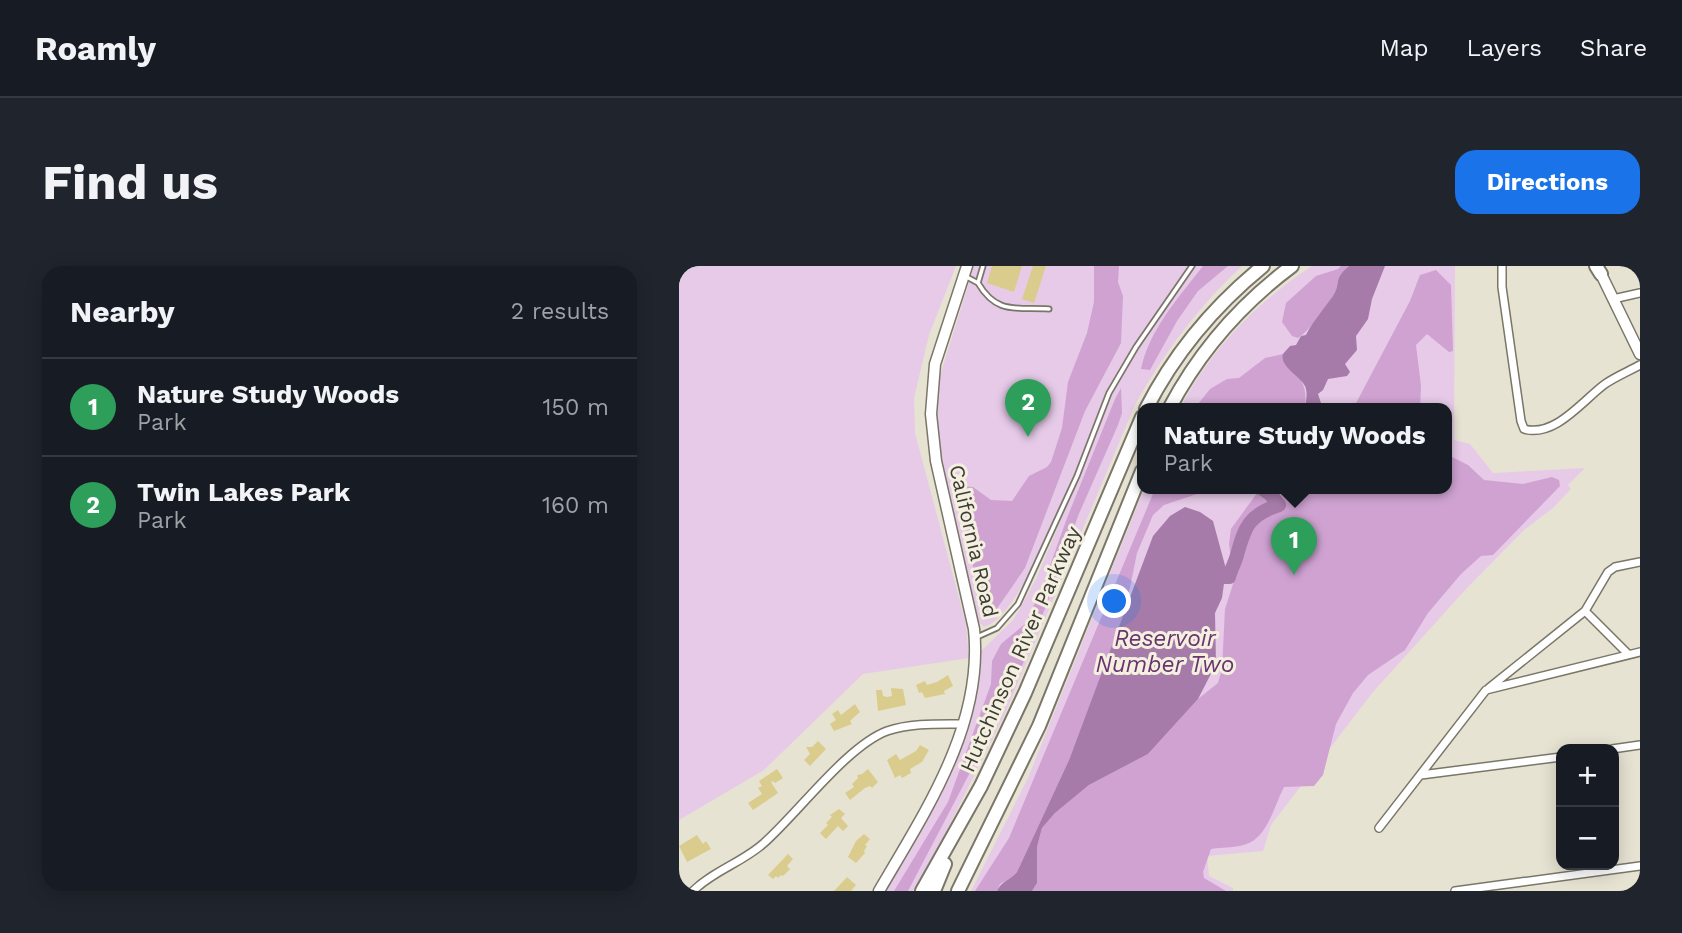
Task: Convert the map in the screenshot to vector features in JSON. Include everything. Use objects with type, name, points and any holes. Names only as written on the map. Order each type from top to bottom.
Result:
[{"type":"highway","points":[[1149,403],[1194,333],[1212,312],[1261,266]]},
{"type":"highway","points":[[1173,403],[1219,334],[1248,302],[1292,266]]},
{"type":"highway","name":"Hutchinson River Parkway","points":[[922,891],[958,827],[1034,674],[1137,429]]},
{"type":"highway","name":"Hutchinson River Parkway","points":[[958,891],[1039,726],[1137,483]]},
{"type":"highway","points":[[934,891],[958,827]]},
{"type":"main road","points":[[1599,268],[1640,354]]},
{"type":"main road","name":"California Road","points":[[879,891],[951,761],[974,679],[975,638],[936,461],[931,414],[935,364],[965,271]]},
{"type":"street","points":[[1501,266],[1524,429],[1538,431],[1559,421],[1607,383],[1640,365]]},
{"type":"street","points":[[1613,299],[1640,293]]},
{"type":"street","points":[[1379,828],[1486,690],[1585,611],[1608,572],[1624,564],[1640,562]]},
{"type":"street","points":[[1585,611],[1627,654]]},
{"type":"street","points":[[1486,690],[1640,652]]},
{"type":"street","points":[[693,891],[762,845],[832,775],[875,737],[896,729],[919,725],[962,724]]},
{"type":"street","points":[[1619,748],[1640,745]]},
{"type":"street","points":[[1420,775],[1556,758]]},
{"type":"street","points":[[1455,891],[1640,866]]},
{"type":"lane","points":[[978,283],[983,266]]},
{"type":"lane","points":[[975,638],[997,628],[1018,604],[1077,476],[1109,393],[1136,347],[1192,266]]},
{"type":"lane","points":[[965,271],[985,294],[1003,308],[1049,309]]},
{"type":"shaded area","points":[[679,266],[956,266],[929,335],[914,398],[915,433],[966,624],[969,658],[863,674],[764,770],[679,820]]},
{"type":"shaded area","points":[[974,266],[1242,266],[1183,331],[1135,405],[1004,716],[942,840],[913,891],[883,891],[944,787],[956,761],[976,690],[981,651],[1013,620],[1023,603],[1037,577],[1081,471],[1074,475],[1036,560],[1011,604],[997,619],[984,627],[978,621],[939,453],[936,427],[939,379]]},
{"type":"shaded area","points":[[1094,266],[1119,266],[1118,282],[1123,296],[1121,343],[1085,411],[1025,568],[996,610],[986,613],[980,604],[960,494],[963,486],[973,487],[991,500],[1012,501],[1029,476],[1051,462],[1062,428],[1068,382],[1087,333],[1094,302]]},
{"type":"shaded area","points":[[1203,266],[1228,266],[1198,291],[1177,321],[1150,370],[1141,369],[1158,327]]},
{"type":"shaded area","points":[[1312,266],[1455,266],[1454,440],[1470,444],[1493,473],[1585,468],[1568,485],[1571,489],[1553,508],[1524,530],[1466,589],[1373,692],[1271,825],[1263,851],[1207,856],[1209,876],[1233,888],[1233,891],[971,891],[1028,778],[1142,494],[1452,494],[1452,403],[1183,403],[1220,347],[1272,295]]},
{"type":"shaded area","points":[[1341,266],[1349,266],[1341,274],[1327,306],[1302,335],[1298,338],[1292,336],[1282,322],[1286,303],[1316,276]]},
{"type":"shaded area","points":[[1436,270],[1451,285],[1453,351],[1449,352],[1427,334],[1416,345],[1420,403],[1356,403],[1410,301],[1420,275]]},
{"type":"shaded area","points":[[1283,354],[1283,358],[1303,385],[1305,403],[1199,403],[1210,389],[1227,379],[1239,378],[1265,358]]},
{"type":"shaded area","points":[[1121,388],[1122,413],[1118,425],[1078,516],[1052,591],[1010,696],[908,891],[894,891],[948,802],[991,684],[992,661],[1001,644],[1025,624],[1042,588],[1067,518]]},
{"type":"shaded area","points":[[1452,457],[1468,465],[1484,480],[1523,484],[1552,477],[1559,480],[1560,486],[1493,555],[1481,556],[1461,574],[1428,613],[1405,650],[1368,675],[1353,693],[1336,724],[1323,775],[1314,786],[1284,787],[1266,826],[1256,839],[1241,846],[1211,849],[1203,872],[1204,878],[1226,891],[1032,891],[1037,883],[1037,847],[1042,828],[1055,813],[1089,785],[1148,754],[1198,699],[1218,683],[1222,669],[1225,609],[1234,581],[1229,544],[1231,529],[1256,494],[1452,494]]},
{"type":"shaded area","points":[[1153,494],[1197,494],[1164,505],[1153,515],[1137,553],[1125,612],[1069,760],[1017,872],[1000,884],[997,891],[975,891],[1009,838]]},
{"type":"water","points":[[1349,266],[1385,266],[1372,299],[1368,319],[1356,336],[1357,350],[1345,364],[1350,372],[1347,376],[1328,379],[1318,394],[1321,403],[1306,403],[1305,386],[1284,363],[1283,354],[1290,346],[1296,345],[1301,336],[1306,335],[1336,291],[1341,275]]},
{"type":"water","name":"Reservoir Number Two","points":[[1185,507],[1200,512],[1213,521],[1226,569],[1222,598],[1215,613],[1216,664],[1198,699],[1148,754],[1089,785],[1055,813],[1042,828],[1037,847],[1037,883],[1032,891],[997,891],[1017,872],[1069,760],[1153,536],[1170,516]]},
{"type":"building","points":[[992,266],[1022,266],[1014,292],[987,283]]},
{"type":"building","points":[[1033,266],[1046,266],[1034,303],[1022,299]]},
{"type":"building","points":[[948,675],[953,686],[944,691],[945,694],[925,698],[922,692],[919,693],[916,685],[925,681],[927,685],[937,682]]},
{"type":"building","points":[[891,688],[903,689],[906,705],[878,711],[876,690],[882,690],[883,696],[887,697],[892,696]]},
{"type":"building","points":[[855,704],[860,712],[850,721],[852,724],[834,731],[830,724],[836,720],[832,714],[838,710],[841,715]]},
{"type":"building","points":[[818,741],[826,749],[810,766],[804,760],[810,754],[806,747],[812,747]]},
{"type":"building","points":[[920,745],[929,750],[922,762],[910,769],[911,773],[895,778],[887,760],[896,754],[900,760],[916,751]]},
{"type":"building","points":[[777,769],[783,778],[775,783],[771,782],[778,793],[753,810],[748,803],[762,794],[758,788],[762,786],[759,781]]},
{"type":"building","points":[[868,769],[878,782],[850,800],[845,793],[854,787],[852,784],[858,778],[857,775]]},
{"type":"building","points":[[839,809],[845,814],[841,818],[848,826],[843,831],[838,826],[826,839],[820,833],[828,825],[826,823],[832,817],[830,815]]},
{"type":"building","points":[[864,834],[870,839],[865,845],[865,853],[856,863],[848,857],[856,841]]},
{"type":"building","points":[[697,835],[703,844],[706,841],[711,849],[687,862],[679,846]]},
{"type":"building","points":[[788,854],[793,859],[787,866],[790,869],[783,876],[773,879],[768,875]]},
{"type":"building","points":[[847,877],[856,885],[851,891],[834,891]]},
{"type":"waterway","points":[[1224,577],[1229,577],[1250,523],[1261,513],[1279,505],[1270,494]]},
{"type":"place","name":"Twin Lakes Park","points":[[1028,437]]},
{"type":"place","name":"Nature Study Woods","points":[[1294,575]]}]
